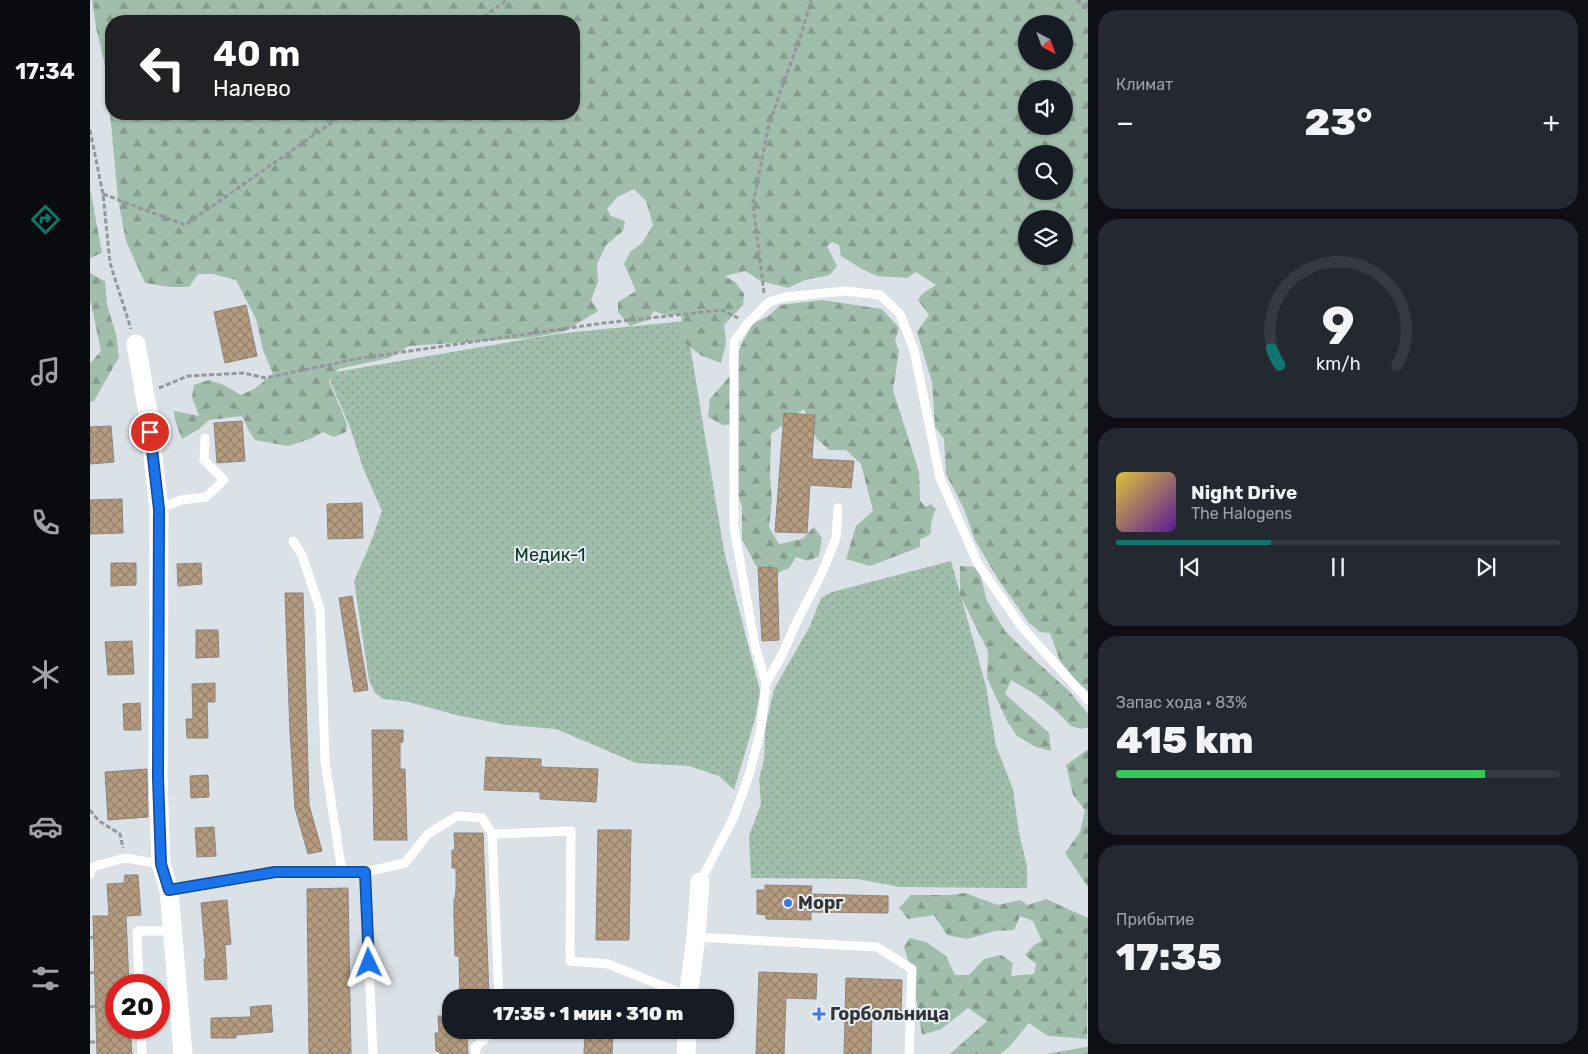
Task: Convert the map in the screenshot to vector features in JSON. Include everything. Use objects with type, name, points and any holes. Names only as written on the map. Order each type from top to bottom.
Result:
[{"type":"street","points":[[136,344],[145,394],[159,509],[158,777],[161,864],[169,890],[183,1054]]},
{"type":"street","points":[[689,989],[696,937],[700,882]]},
{"type":"street","points":[[686,1054],[687,1039]]},
{"type":"lane","points":[[700,882],[734,817],[750,772],[761,728],[766,683],[755,646],[734,526],[734,342],[748,323],[769,302],[784,297],[844,291],[880,294],[900,314],[914,350],[940,478],[978,564],[1021,626],[1088,700]]},
{"type":"lane","points":[[159,509],[181,500],[206,497],[224,480],[204,460],[204,438]]},
{"type":"lane","points":[[766,683],[782,656],[797,620],[822,574],[836,538],[838,508]]},
{"type":"lane","points":[[293,542],[302,555],[320,609],[325,761],[342,872]]},
{"type":"lane","points":[[169,890],[275,872],[365,872],[405,863],[428,834],[457,816],[482,818],[492,834],[499,989]]},
{"type":"lane","points":[[492,834],[571,831],[570,961],[608,964],[669,989]]},
{"type":"lane","points":[[90,875],[92,867],[125,858],[161,864]]},
{"type":"lane","points":[[365,872],[373,1054]]},
{"type":"lane","points":[[139,974],[137,931],[173,931]]},
{"type":"lane","points":[[696,937],[877,947],[912,969],[909,1054]]},
{"type":"lane","points":[[141,1039],[142,1054]]},
{"type":"lane","points":[[476,1054],[475,1048],[484,1039]]},
{"type":"path","points":[[486,15],[507,0]]},
{"type":"path","points":[[769,302],[764,293],[753,204],[769,124],[803,29],[811,0]]},
{"type":"path","points":[[1077,0],[1088,11]]},
{"type":"path","points":[[103,194],[185,225],[335,120]]},
{"type":"path","points":[[90,130],[103,194],[110,263],[136,344]]},
{"type":"path","points":[[145,394],[188,376],[244,373],[265,378],[360,358],[604,323],[722,310],[748,323]]},
{"type":"path","points":[[90,810],[99,820],[120,834],[125,858]]},
{"type":"path","points":[[90,1006],[96,1006]]},
{"type":"path","points":[[90,1042],[97,1042]]},
{"type":"green space","points":[[92,0],[1088,0],[1088,691],[1076,681],[1060,661],[1050,633],[1040,632],[1029,623],[998,579],[975,540],[964,509],[946,474],[944,439],[935,427],[932,382],[917,332],[929,315],[918,300],[922,294],[936,285],[916,272],[907,278],[877,276],[841,256],[839,245],[832,242],[827,246],[837,266],[830,275],[805,280],[788,288],[761,281],[745,271],[725,276],[736,283],[744,294],[743,305],[724,325],[726,343],[721,363],[702,356],[683,342],[681,313],[669,316],[654,311],[648,320],[630,326],[618,312],[618,302],[636,291],[624,264],[630,252],[642,243],[653,225],[646,201],[634,189],[617,197],[607,209],[611,216],[625,221],[623,231],[606,245],[597,264],[598,282],[591,300],[598,311],[565,331],[530,338],[409,346],[389,358],[338,369],[329,381],[347,424],[346,432],[334,437],[323,432],[313,438],[288,446],[255,440],[242,416],[209,420],[199,429],[182,439],[175,420],[174,411],[199,416],[192,397],[194,385],[209,380],[224,385],[241,395],[254,389],[273,374],[263,350],[256,319],[236,280],[213,274],[198,274],[189,287],[170,287],[145,283],[126,241],[118,199],[111,120],[580,120],[580,15],[105,15],[105,66]]},
{"type":"green space","points":[[90,188],[102,253],[90,258]]},
{"type":"green space","points":[[90,273],[105,281],[107,305],[116,334],[119,357],[94,401],[90,402],[90,364],[101,351],[90,299]]},
{"type":"green space","points":[[822,300],[882,309],[899,328],[895,341],[899,351],[893,390],[919,472],[920,500],[925,507],[931,504],[936,509],[933,515],[931,533],[920,539],[920,547],[870,566],[846,559],[856,526],[873,511],[861,464],[846,450],[829,450],[816,438],[804,409],[771,434],[770,476],[772,500],[769,527],[779,544],[802,539],[814,527],[822,538],[819,556],[808,561],[796,557],[789,568],[778,573],[756,566],[742,539],[742,507],[733,481],[735,424],[723,425],[708,417],[710,399],[734,371],[740,348],[752,324],[770,315],[780,305]]},
{"type":"green space","name":"Медик-1","points":[[686,321],[724,551],[760,691],[755,719],[734,790],[719,776],[689,766],[636,763],[556,729],[507,725],[456,715],[409,702],[383,699],[375,693],[369,680],[354,581],[382,511],[363,468],[350,427],[331,383],[330,373],[556,334]]},
{"type":"green space","points":[[951,561],[986,686],[996,746],[1013,789],[1019,833],[1027,866],[1027,888],[900,887],[858,879],[751,878],[749,836],[761,804],[759,779],[764,759],[765,729],[774,689],[810,626],[821,598],[832,592]]},
{"type":"green space","points":[[960,566],[978,567],[987,601],[1005,631],[1069,691],[1088,714],[1088,727],[1081,729],[1071,726],[1035,694],[1011,680],[1005,694],[1049,733],[1051,751],[1036,747],[1017,736],[1007,721],[987,678],[988,651],[960,595]]},
{"type":"green space","points":[[1087,750],[1088,887],[1065,853],[1080,832],[1085,810],[1073,795],[1066,765]]},
{"type":"green space","points":[[965,893],[998,905],[1020,900],[1028,905],[1046,899],[1088,918],[1087,1039],[1048,1036],[1029,1023],[1009,1047],[1000,1054],[950,1054],[987,1021],[968,1008],[941,1029],[922,1035],[912,974],[904,947],[910,938],[926,942],[946,956],[955,975],[969,975],[984,959],[1001,955],[1013,963],[1011,976],[1034,974],[1036,964],[1025,955],[1034,945],[1042,941],[1033,921],[1020,916],[1014,930],[995,931],[967,939],[947,935],[934,915],[908,919],[899,908],[911,895]]},
{"type":"green space","points":[[1088,1047],[1088,1054],[1046,1054]]},
{"type":"building","points":[[246,305],[257,356],[225,363],[214,312]]},
{"type":"building","points":[[784,413],[815,415],[812,459],[854,461],[851,488],[810,485],[807,533],[775,532]]},
{"type":"building","points":[[242,421],[245,461],[217,463],[214,423]]},
{"type":"building","points":[[111,426],[114,462],[90,464],[90,427]]},
{"type":"building","points":[[122,499],[123,533],[90,534],[90,500]]},
{"type":"building","points":[[362,503],[363,538],[328,539],[327,504]]},
{"type":"building","points":[[111,563],[136,563],[136,585],[111,586]]},
{"type":"building","points":[[201,563],[202,584],[178,586],[177,564]]},
{"type":"building","points":[[758,567],[777,568],[779,640],[762,641]]},
{"type":"building","points":[[285,593],[303,593],[309,805],[322,851],[308,854],[295,808]]},
{"type":"building","points":[[352,596],[368,690],[354,692],[339,598]]},
{"type":"building","points":[[196,630],[218,630],[219,657],[196,658]]},
{"type":"building","points":[[132,641],[134,674],[108,675],[105,642]]},
{"type":"building","points":[[215,683],[215,702],[207,702],[208,738],[187,738],[186,719],[193,719],[192,684]]},
{"type":"building","points":[[140,703],[141,730],[124,730],[123,704]]},
{"type":"building","points":[[372,730],[403,730],[403,742],[400,743],[400,769],[405,769],[407,840],[374,840]]},
{"type":"building","points":[[486,757],[541,759],[541,767],[598,769],[596,802],[540,799],[540,792],[484,790]]},
{"type":"building","points":[[147,769],[148,817],[108,820],[105,772]]},
{"type":"building","points":[[208,775],[209,797],[191,798],[190,776]]},
{"type":"building","points":[[214,827],[216,856],[197,857],[195,828]]},
{"type":"building","points":[[598,830],[631,830],[629,940],[596,940]]},
{"type":"building","points":[[454,833],[483,833],[489,989],[460,989],[459,956],[455,956],[454,899],[456,868],[452,868],[452,850],[455,850]]},
{"type":"building","points":[[125,875],[138,875],[141,915],[126,916],[129,974],[105,974],[105,1039],[131,1039],[132,1054],[97,1054],[93,916],[109,916],[107,884],[124,883]]},
{"type":"building","name":"Морг","points":[[765,885],[812,886],[811,894],[888,896],[888,913],[811,912],[811,920],[766,919],[766,915],[757,914],[757,890],[765,890]]},
{"type":"building","points":[[348,888],[351,1054],[309,1054],[307,889]]},
{"type":"building","points":[[227,900],[231,944],[225,945],[227,979],[205,980],[204,959],[206,959],[201,903]]},
{"type":"building","points":[[759,972],[817,974],[816,999],[786,998],[784,1054],[756,1054]]},
{"type":"building","points":[[846,978],[902,980],[901,1014],[872,1013],[871,1054],[844,1054]]},
{"type":"building","points":[[271,1005],[273,1032],[236,1035],[236,1038],[211,1038],[211,1018],[251,1017],[250,1007]]},
{"type":"building","points":[[438,1016],[442,1016],[442,1039],[467,1039],[468,1054],[440,1054],[440,1052],[436,1051],[435,1033],[439,1033]]},
{"type":"building","points":[[585,1039],[613,1039],[612,1054],[584,1054]]},
{"type":"place","name":"Морг","points":[[788,903]]},
{"type":"place","name":"Горбольница","points":[[819,1014]]},
{"type":"route","points":[[150,432],[159,509],[158,777],[161,864],[169,890],[275,872],[365,872],[369,963]]}]
